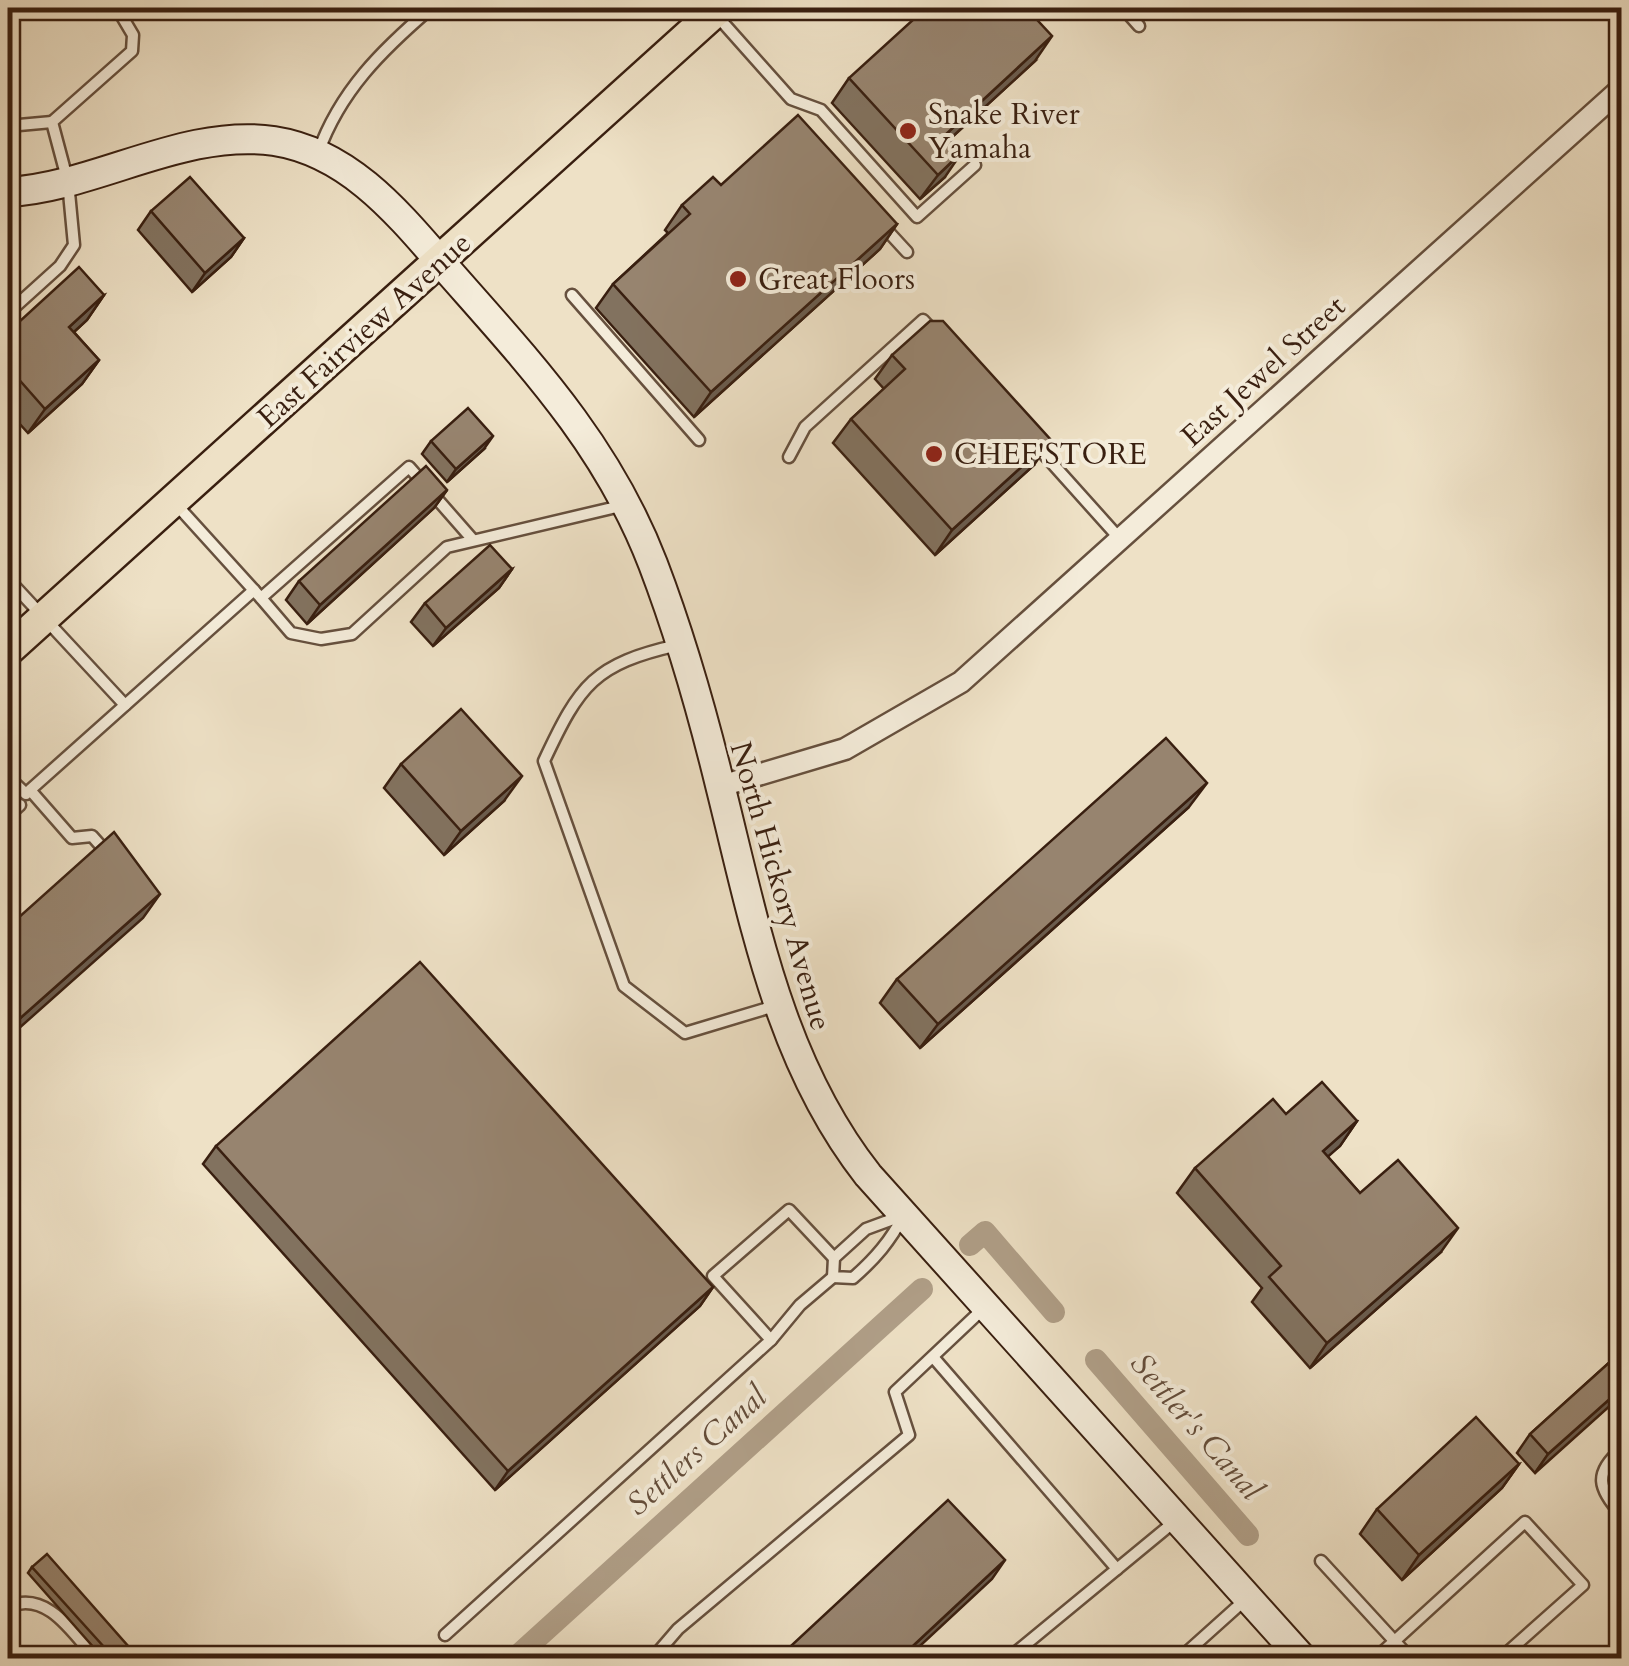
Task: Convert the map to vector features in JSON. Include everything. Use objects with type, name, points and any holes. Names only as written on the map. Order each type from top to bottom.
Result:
[{"type":"main road","name":"East Fairview Avenue","points":[[8,650],[716,10]]},
{"type":"street","name":"East Jewel Street","points":[[721,786],[844,749],[962,682],[1622,88]]},
{"type":"street","name":"North Hickory Avenue","points":[[8,192],[68,182],[221,141],[274,141],[317,154],[368,184],[562,400],[616,478],[655,568],[721,786],[742,883],[792,1047],[832,1130],[1302,1658]]},
{"type":"lane","points":[[8,126],[52,122],[132,51],[134,35],[117,8]]},
{"type":"lane","points":[[317,154],[327,127],[354,83],[431,8]]},
{"type":"lane","points":[[1123,8],[1139,26]]},
{"type":"lane","points":[[716,10],[791,99],[794,115]]},
{"type":"lane","points":[[791,99],[822,110],[917,217],[975,164]]},
{"type":"lane","points":[[8,313],[72,252],[75,223],[52,122]]},
{"type":"lane","points":[[870,212],[907,252]]},
{"type":"lane","points":[[572,296],[699,440]]},
{"type":"lane","points":[[789,456],[805,427],[923,320],[948,348]]},
{"type":"lane","points":[[1022,430],[1120,539]]},
{"type":"lane","points":[[116,863],[92,836],[72,838],[30,790],[408,467],[474,540]]},
{"type":"lane","points":[[174,501],[292,634],[322,639],[352,634],[447,547],[627,505]]},
{"type":"lane","points":[[8,580],[125,705]]},
{"type":"lane","points":[[678,645],[612,663],[568,709],[544,761],[624,986],[685,1033],[779,1004]]},
{"type":"lane","points":[[8,777],[23,799],[8,816]]},
{"type":"lane","points":[[771,1340],[713,1276],[789,1210],[834,1258]]},
{"type":"lane","points":[[444,1635],[771,1340],[800,1305],[833,1276],[834,1258],[866,1229],[904,1215]]},
{"type":"lane","points":[[833,1276],[854,1278],[885,1249],[904,1215]]},
{"type":"lane","points":[[653,1658],[678,1629],[909,1435],[895,1392],[985,1306]]},
{"type":"lane","points":[[933,1357],[1117,1569]]},
{"type":"lane","points":[[1622,1449],[1606,1463],[1599,1477],[1604,1495],[1622,1515]]},
{"type":"lane","points":[[1009,1658],[1177,1519]]},
{"type":"lane","points":[[1376,1658],[1526,1522],[1582,1585],[1501,1658]]},
{"type":"lane","points":[[1321,1561],[1410,1658]]},
{"type":"lane","points":[[1187,1652],[1248,1598]]},
{"type":"lane","points":[[8,1607],[19,1602],[36,1603],[54,1613],[95,1658]]},
{"type":"building","name":"Snake River Yamaha","points":[[926,8],[1026,8],[1052,36],[945,135],[962,152],[938,175],[849,78]]},
{"type":"building","name":"Great Floors","points":[[798,115],[897,224],[711,392],[613,284],[690,214],[682,205],[713,177],[721,185]]},
{"type":"building","points":[[190,177],[244,238],[205,273],[151,211]]},
{"type":"building","points":[[79,267],[104,295],[69,327],[99,360],[45,409],[8,367],[8,332]]},
{"type":"building","name":"CHEF'STORE","points":[[930,321],[943,321],[1051,440],[952,530],[851,419],[905,369],[892,355]]},
{"type":"building","points":[[468,408],[493,436],[456,469],[431,441]]},
{"type":"building","points":[[426,466],[447,490],[320,605],[299,581]]},
{"type":"building","points":[[490,545],[512,569],[446,628],[425,603]]},
{"type":"building","points":[[461,709],[522,776],[461,831],[401,764]]},
{"type":"building","points":[[1166,738],[1207,783],[938,1024],[897,979]]},
{"type":"building","points":[[114,832],[160,894],[8,1029],[8,927]]},
{"type":"building","points":[[420,962],[713,1287],[508,1471],[216,1146]]},
{"type":"building","points":[[1322,1082],[1357,1121],[1323,1151],[1360,1193],[1398,1160],[1458,1228],[1327,1343],[1269,1277],[1281,1266],[1195,1168],[1273,1099],[1286,1114]]},
{"type":"building","points":[[1622,1351],[1622,1388],[1548,1454],[1530,1434]]},
{"type":"building","points":[[1476,1417],[1519,1464],[1419,1555],[1377,1509]]},
{"type":"building","points":[[948,1500],[1005,1560],[900,1658],[778,1658]]},
{"type":"building","points":[[47,1554],[128,1646],[114,1658],[32,1567]]},
{"type":"waterway","name":"Settler's Canal","points":[[970,1245],[985,1232],[1054,1312]]},
{"type":"waterway","name":"Settlers Canal","points":[[515,1658],[922,1289]]},
{"type":"waterway","name":"Settler's Canal","points":[[1096,1360],[1248,1535]]},
{"type":"place","name":"Snake River Yamaha","points":[[908,131]]},
{"type":"place","name":"Great Floors","points":[[738,279]]},
{"type":"place","name":"CHEF'STORE","points":[[934,454]]}]
